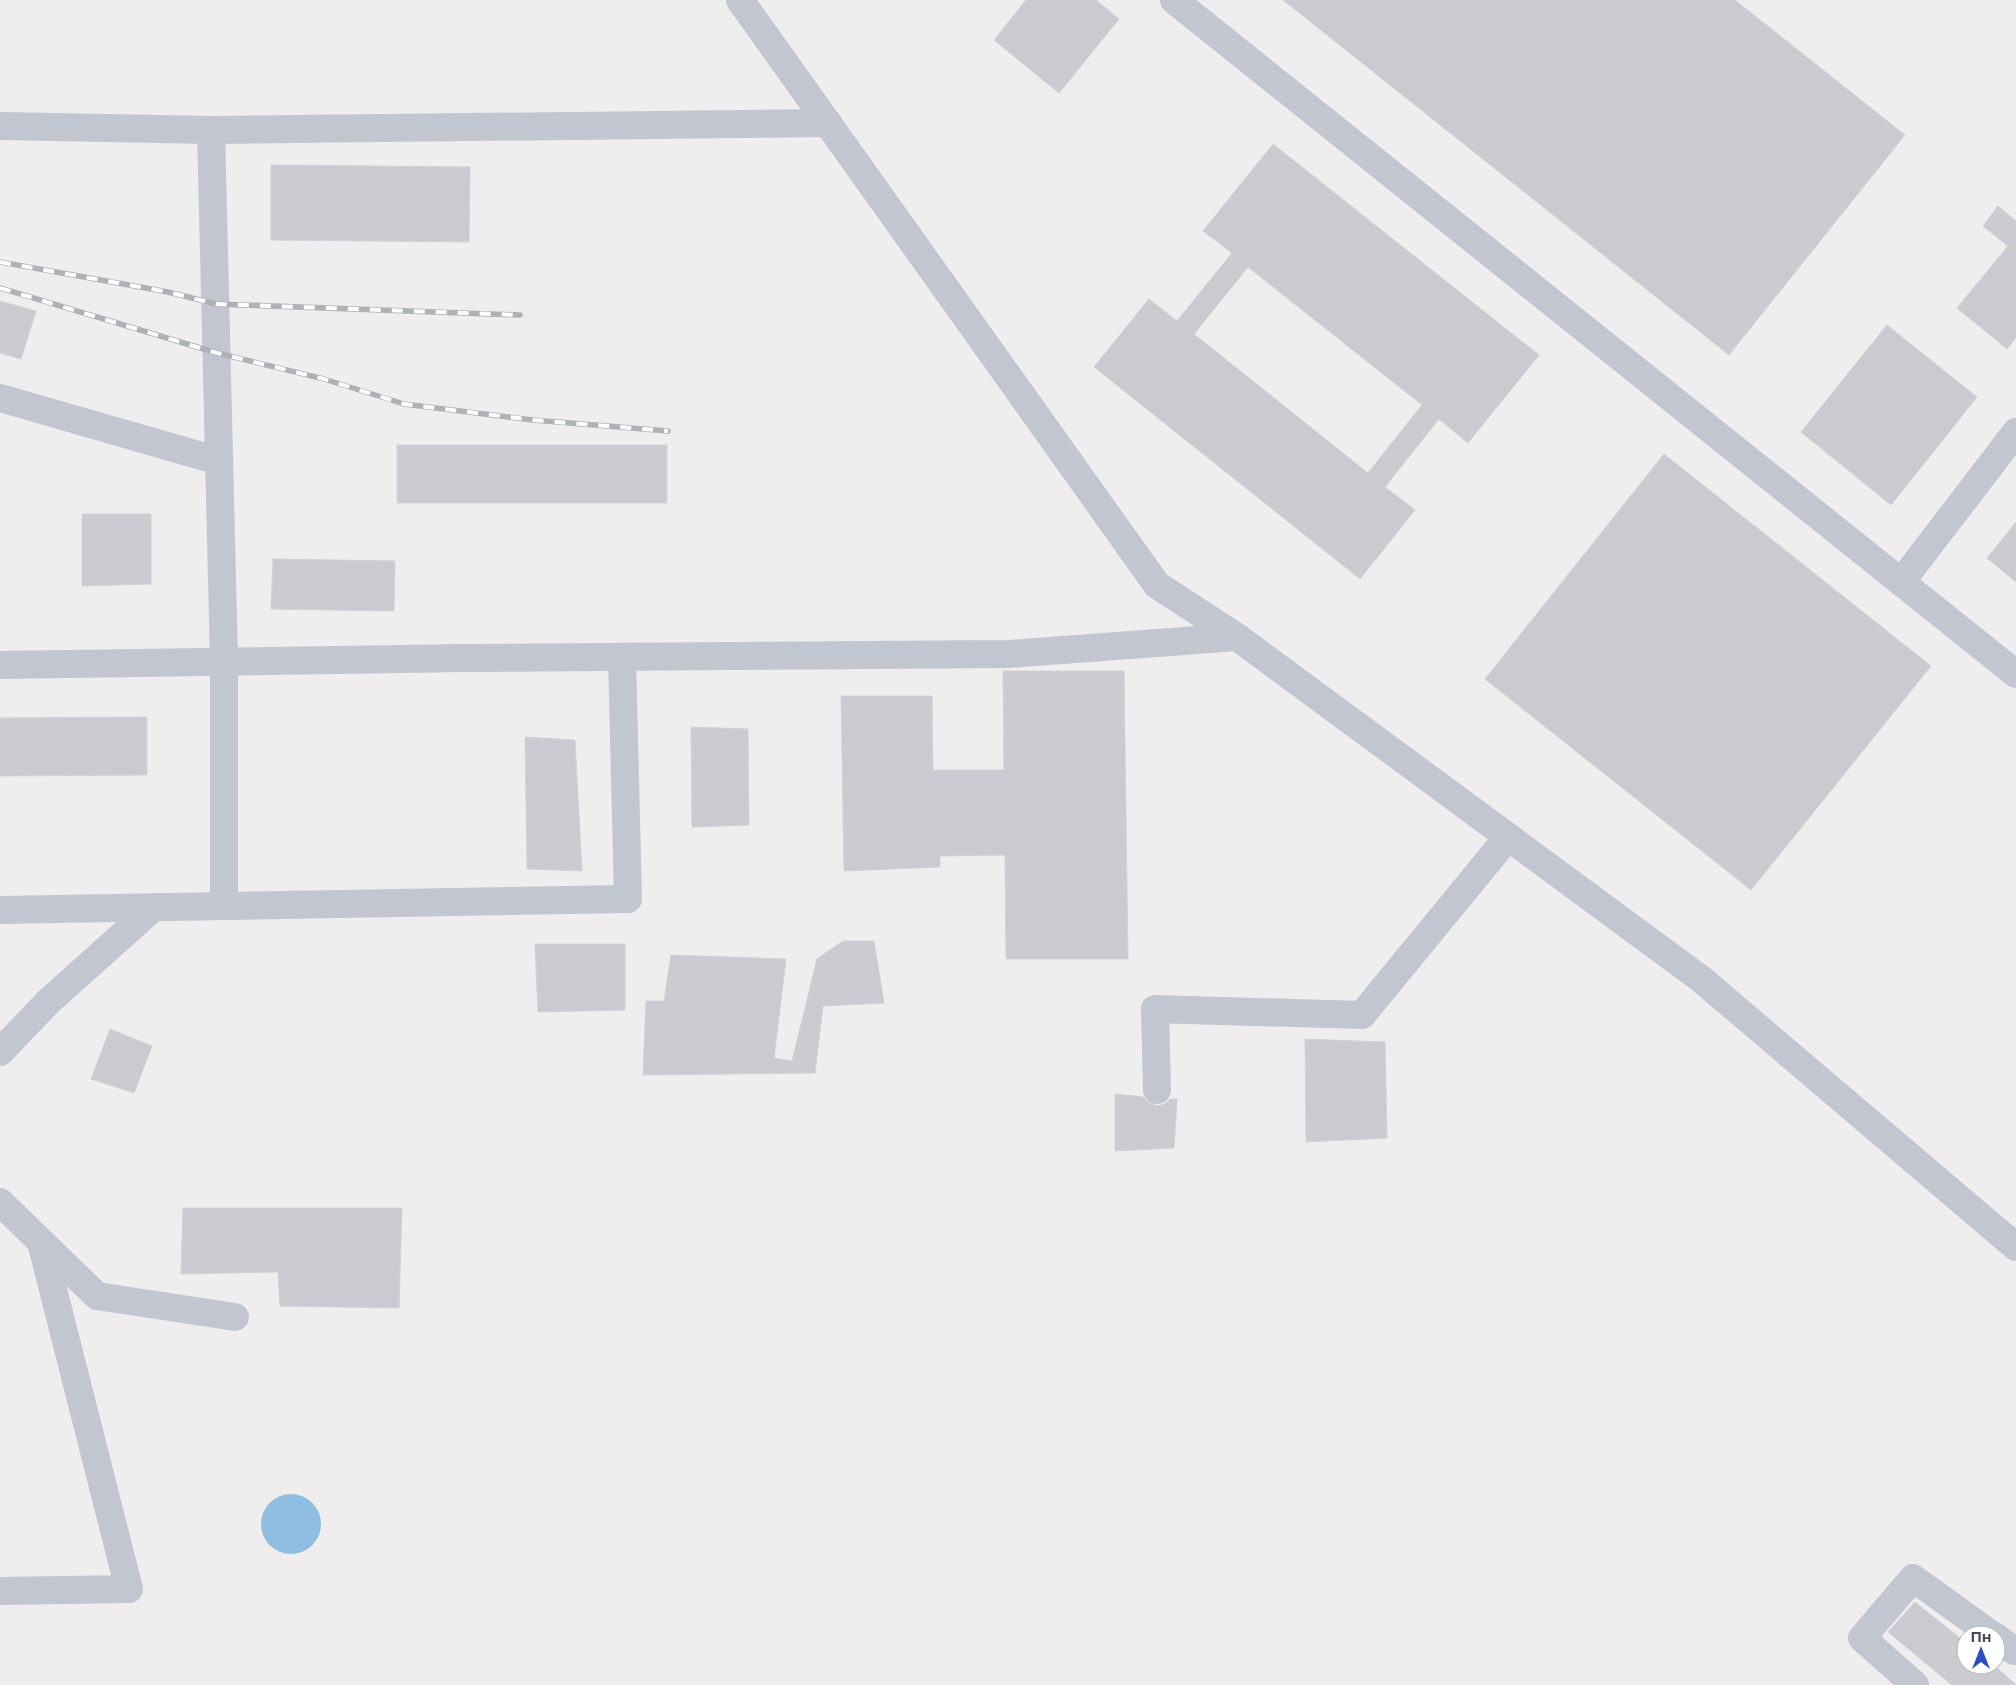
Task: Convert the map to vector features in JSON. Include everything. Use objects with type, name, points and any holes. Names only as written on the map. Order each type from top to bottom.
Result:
[{"type":"street","points":[[740,0],[1157,585],[1237,636],[1702,979],[2016,1247]]},
{"type":"street","points":[[1174,0],[2016,674]]},
{"type":"street","points":[[0,126],[211,130],[828,123]]},
{"type":"street","points":[[211,130],[224,661],[224,906]]},
{"type":"street","points":[[0,398],[219,461]]},
{"type":"street","points":[[1901,582],[2016,432]]},
{"type":"street","points":[[0,664],[1009,654],[1237,636]]},
{"type":"street","points":[[0,910],[628,899],[622,657]]},
{"type":"street","points":[[1157,1090],[1156,1009],[1362,1015],[1508,837]]},
{"type":"street","points":[[0,1052],[49,1001],[154,907]]},
{"type":"street","points":[[0,1202],[42,1246],[97,1296],[235,1317]]},
{"type":"street","points":[[0,1591],[129,1589],[42,1246]]},
{"type":"street","points":[[1915,1685],[1862,1638],[1913,1578],[1978,1625]]},
{"type":"water","points":[[285,1494],[297,1494],[308,1499],[316,1507],[321,1518],[319,1536],[308,1549],[297,1554],[285,1554],[274,1549],[266,1541],[261,1530],[261,1518],[266,1507],[274,1499]]},
{"type":"building","points":[[1026,0],[1096,0],[1119,19],[1059,93],[994,40]]},
{"type":"building","points":[[1283,0],[1735,0],[1905,135],[1729,355]]},
{"type":"building","points":[[1273,144],[1539,355],[1468,443],[1439,419],[1385,487],[1415,510],[1360,579],[1094,367],[1149,299],[1177,321],[1232,253],[1203,231]],"holes":[[[1248,267],[1422,405],[1368,473],[1194,334]]]},
{"type":"building","points":[[271,165],[470,167],[469,242],[271,240]]},
{"type":"building","points":[[1998,206],[2016,221],[2016,338],[2007,349],[1957,308],[2008,246],[1983,226]]},
{"type":"building","points":[[0,301],[36,311],[21,359],[0,353]]},
{"type":"building","points":[[1887,325],[1977,397],[1891,505],[1801,432]]},
{"type":"building","points":[[397,445],[667,445],[667,503],[397,503]]},
{"type":"building","points":[[1664,454],[1931,666],[1751,890],[1485,679]]},
{"type":"building","points":[[82,514],[151,514],[151,584],[82,586]]},
{"type":"building","points":[[2016,522],[2016,582],[1987,558]]},
{"type":"building","points":[[273,559],[395,561],[394,611],[271,609]]},
{"type":"building","points":[[1003,671],[1124,671],[1128,959],[1006,959],[1005,855],[940,856],[940,867],[844,871],[841,696],[932,696],[933,770],[1004,770]]},
{"type":"building","points":[[147,717],[147,775],[0,776],[0,718]]},
{"type":"building","points":[[691,727],[748,729],[749,825],[692,827]]},
{"type":"building","points":[[525,737],[575,740],[582,871],[527,869]]},
{"type":"building","points":[[843,941],[874,941],[884,1003],[823,1006],[815,1073],[643,1075],[646,1001],[664,1001],[671,955],[786,959],[774,1058],[792,1061],[817,959]]},
{"type":"building","points":[[535,944],[625,944],[625,1010],[538,1012]]},
{"type":"building","points":[[110,1029],[152,1046],[134,1093],[91,1079]]},
{"type":"building","points":[[1305,1039],[1385,1042],[1387,1138],[1306,1142]]},
{"type":"building","points":[[1115,1094],[1143,1097],[1149,1103],[1157,1106],[1165,1104],[1170,1099],[1177,1099],[1174,1148],[1115,1151]]},
{"type":"building","points":[[183,1208],[402,1208],[399,1308],[280,1306],[278,1272],[181,1274]]},
{"type":"building","points":[[1915,1602],[1956,1635],[1956,1675],[2005,1675],[2016,1685],[1952,1685],[1888,1632]]},
{"type":"railway","points":[[0,262],[168,292],[216,304],[520,315]]},
{"type":"railway","points":[[0,288],[217,353],[324,379],[404,404],[533,420],[668,431]]}]
